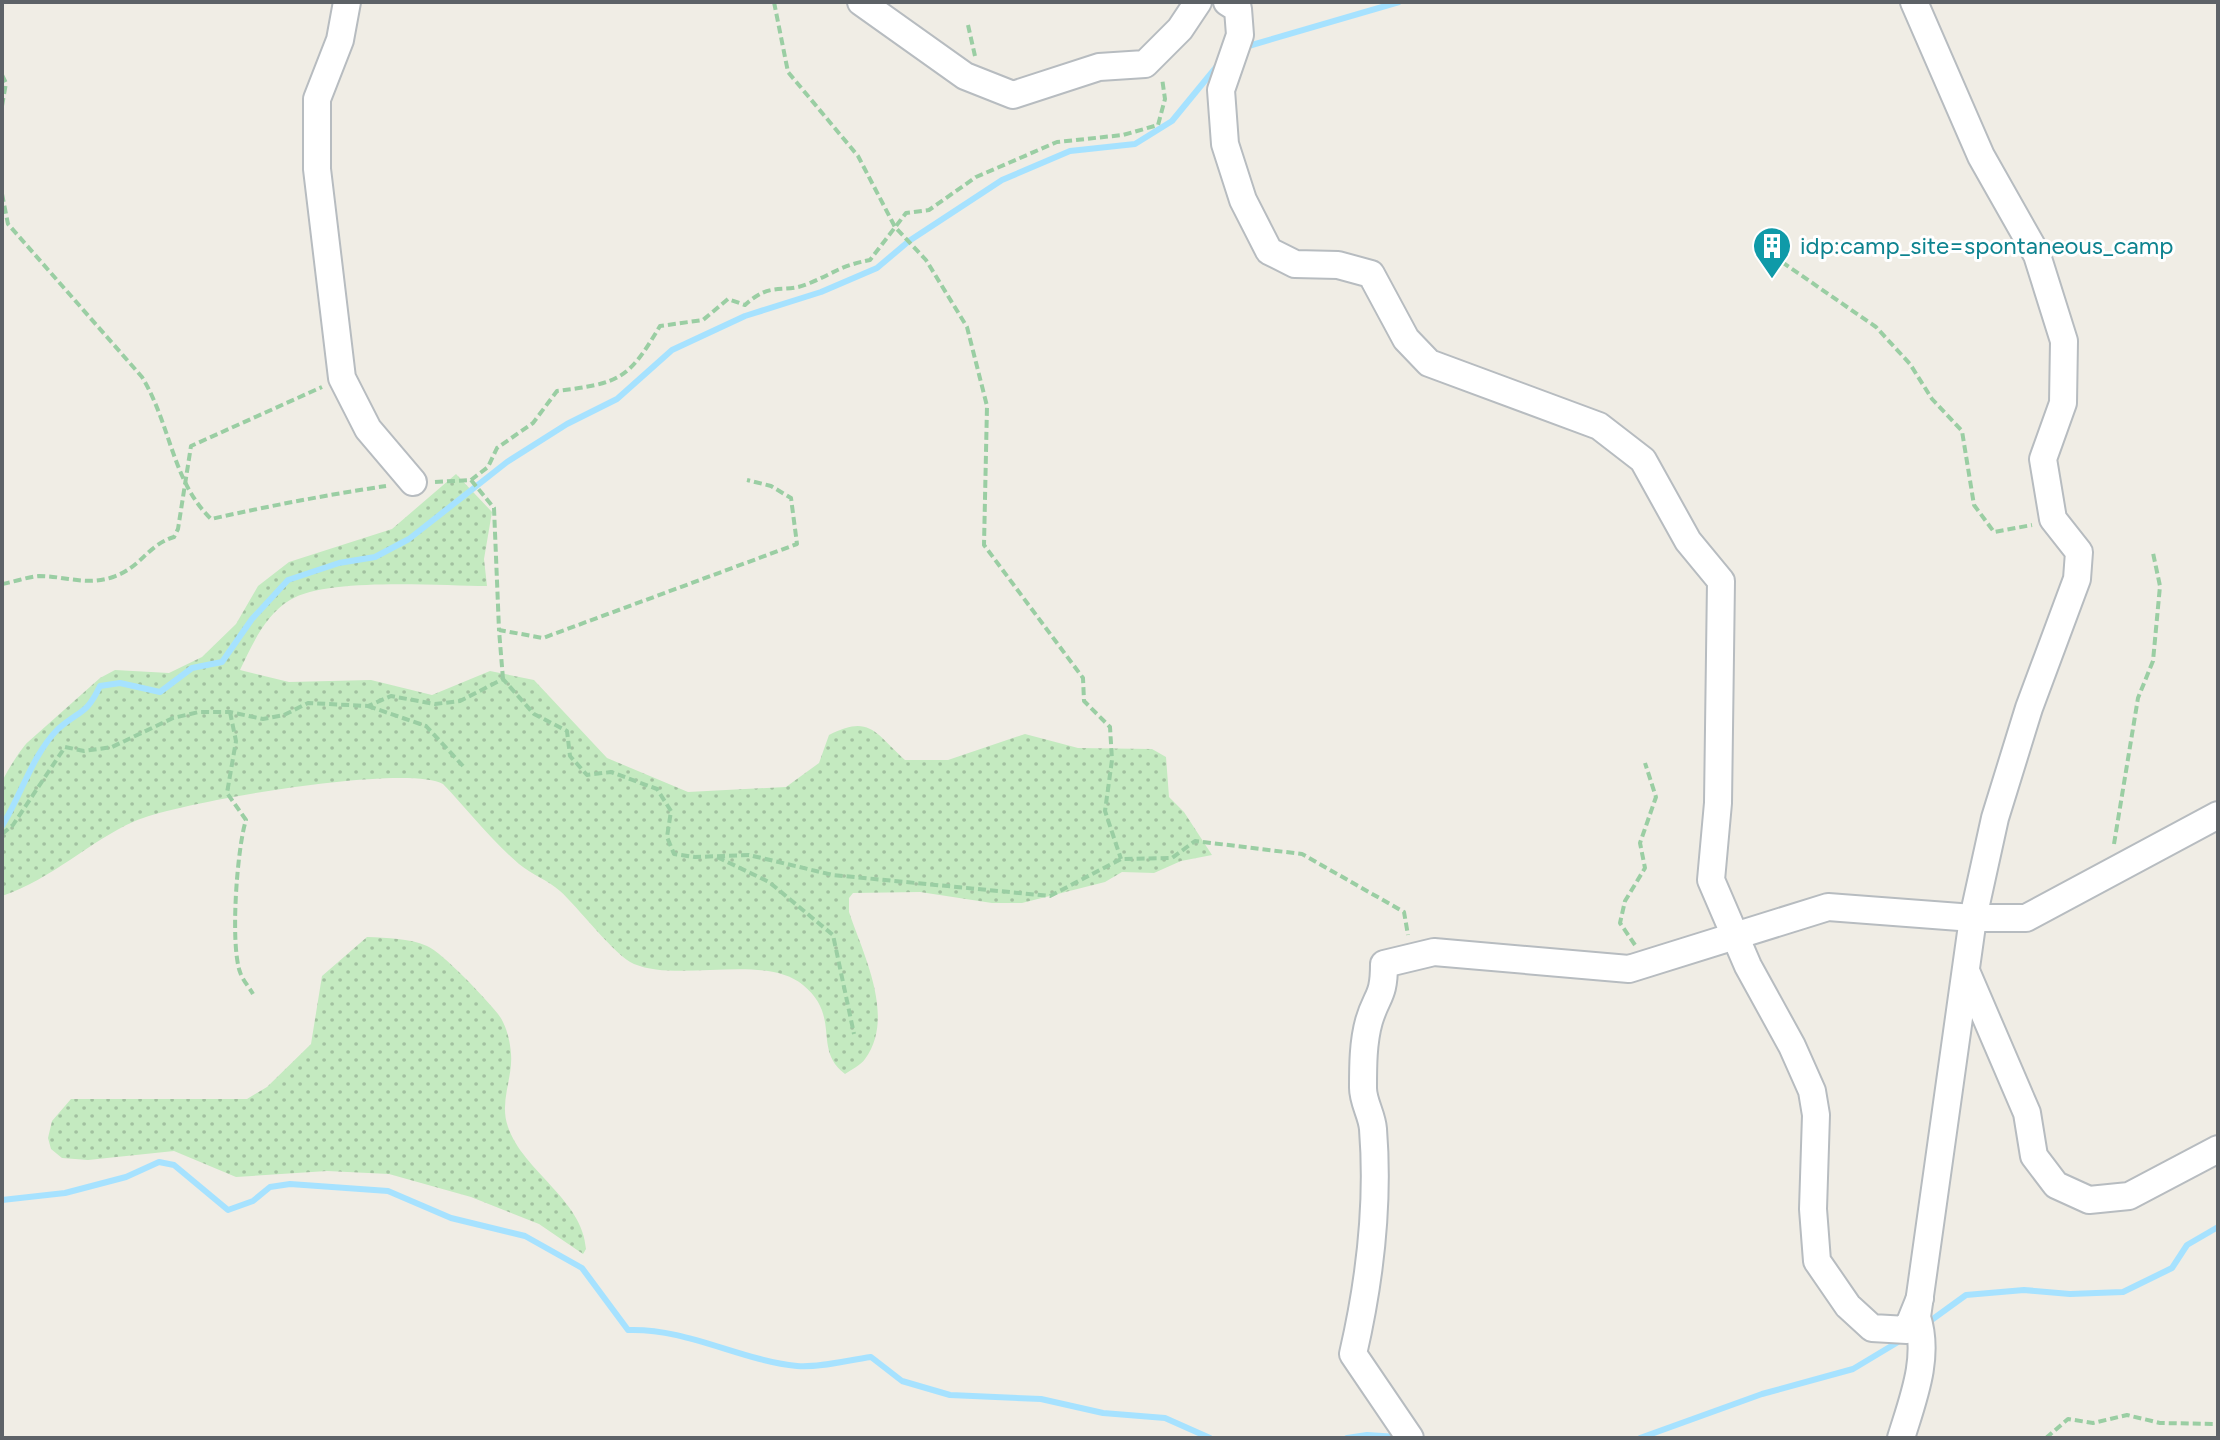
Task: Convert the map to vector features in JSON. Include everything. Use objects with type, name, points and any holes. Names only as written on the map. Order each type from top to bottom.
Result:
[{"type":"street","points":[[347,2],[340,40],[317,99],[317,169],[342,378],[368,429],[413,482]]},
{"type":"street","points":[[861,2],[965,76],[1013,95],[1099,67],[1145,64],[1180,29],[1198,2]]},
{"type":"street","points":[[1227,2],[1238,9],[1240,35],[1221,90],[1225,144],[1243,200],[1269,251],[1295,264],[1338,265],[1371,274],[1406,339],[1429,363],[1599,426],[1643,460],[1688,541],[1721,581],[1718,803],[1711,880],[1812,1091],[1816,1115],[1813,1209],[1817,1261],[1848,1306],[1872,1328],[1907,1330],[1920,1318]]},
{"type":"street","points":[[1901,1438],[1916,1389],[1920,1318],[1973,918],[2003,790],[2029,708],[2077,579],[2079,552],[2053,519],[2043,459],[2063,403],[2064,341],[2037,255],[1981,156],[1914,2]]},
{"type":"street","points":[[1403,1428],[1353,1354],[1368,1289],[1375,1199],[1373,1125],[1362,1093],[1365,1049],[1370,1020],[1384,991],[1384,964],[1434,952],[1629,969],[1828,907],[1973,918],[2026,918],[2218,815]]},
{"type":"street","points":[[1965,969],[2027,1113],[2034,1156],[2056,1185],[2089,1200],[2129,1196],[2218,1149]]},
{"type":"path","points":[[774,2],[788,72],[858,156],[895,227],[926,260],[967,327],[987,406],[984,545],[1083,678],[1084,701],[1110,727],[1112,760],[1105,811],[1121,859]]},
{"type":"path","points":[[2,194],[8,224],[142,377],[159,405],[184,482],[195,503],[211,519],[250,512],[276,502],[413,482],[471,480],[488,467],[497,448],[533,423],[557,391],[599,386],[635,368],[660,326],[703,320],[728,299],[745,305],[760,291],[808,285],[839,266],[870,260],[906,213],[929,210],[976,177],[1057,142],[1123,135],[1158,125],[1165,99],[1154,54]]},
{"type":"path","points":[[2,75],[6,83],[2,106]]},
{"type":"path","points":[[1782,262],[1876,327],[1910,364],[1932,399],[1962,431],[1974,505],[1994,532],[2053,519]]},
{"type":"path","points":[[2,584],[39,576],[69,582],[111,578],[133,567],[155,543],[174,537],[191,446],[342,378]]},
{"type":"path","points":[[471,480],[494,508],[503,679],[534,714],[567,731],[570,756],[587,775],[611,772],[657,789],[671,811],[667,837],[674,854],[749,855],[833,875],[1050,896],[1121,859],[1172,858],[1195,841],[1302,854],[1404,912],[1413,957]]},
{"type":"path","points":[[499,630],[543,638],[797,544],[791,498],[771,486],[747,480]]},
{"type":"path","points":[[2108,873],[2138,698],[2153,661],[2160,586],[2153,553]]},
{"type":"path","points":[[368,706],[391,696],[435,704],[460,701],[503,679]]},
{"type":"path","points":[[2,834],[13,825],[65,747],[84,751],[112,747],[173,718],[199,712],[230,712],[263,719],[284,715],[308,703],[368,706],[426,726],[463,766]]},
{"type":"path","points":[[230,712],[236,741],[227,793],[246,820],[240,838],[235,934],[240,972],[253,994]]},
{"type":"path","points":[[1645,763],[1656,797],[1640,843],[1645,868],[1625,901],[1620,923],[1628,939],[1656,961]]},
{"type":"path","points":[[715,856],[769,882],[833,935],[854,1034]]},
{"type":"path","points":[[2046,1438],[2068,1419],[2093,1423],[2127,1415],[2160,1423],[2218,1424]]},
{"type":"green space","points":[[456,474],[492,512],[484,559],[487,586],[356,585],[307,593],[290,600],[273,614],[260,631],[240,670],[289,682],[371,680],[432,695],[490,671],[534,680],[607,758],[688,792],[786,787],[819,763],[829,735],[854,726],[879,735],[905,760],[948,760],[1025,734],[1078,748],[1152,749],[1166,757],[1169,797],[1184,812],[1212,855],[1181,861],[1154,873],[1122,872],[1105,882],[1022,903],[992,903],[920,892],[853,893],[849,898],[849,912],[874,986],[878,1024],[874,1042],[865,1059],[845,1074],[830,1054],[821,1009],[803,985],[767,971],[674,971],[634,964],[617,951],[560,891],[509,855],[443,784],[421,779],[341,781],[242,795],[159,813],[135,821],[38,880],[2,896],[2,783],[28,742],[100,678],[115,670],[169,673],[202,657],[236,624],[258,586],[289,562],[392,529]]},
{"type":"green space","points":[[367,937],[413,941],[434,950],[464,977],[501,1018],[511,1054],[505,1108],[508,1127],[526,1158],[575,1215],[586,1249],[583,1254],[539,1224],[471,1197],[389,1174],[327,1171],[236,1177],[174,1151],[88,1160],[62,1158],[51,1149],[48,1138],[52,1121],[71,1099],[247,1099],[267,1087],[311,1044],[322,976]]},
{"type":"waterway","points":[[1245,47],[1399,2]]},
{"type":"waterway","points":[[2,826],[49,739],[86,708],[100,686],[120,683],[160,692],[192,668],[222,662],[252,619],[288,580],[339,563],[375,557],[409,539],[507,462],[567,424],[617,399],[672,350],[745,316],[821,292],[877,268],[909,241],[1002,180],[1070,151],[1135,144],[1172,121],[1222,60]]},
{"type":"waterway","points":[[2,1200],[65,1193],[126,1177],[159,1162],[174,1165],[228,1210],[253,1201],[270,1187],[290,1184],[388,1191],[451,1218],[525,1236],[582,1268],[628,1330],[671,1334],[754,1358],[797,1366],[871,1357],[902,1381],[950,1395],[1041,1399],[1103,1413],[1165,1418],[1210,1438]]},
{"type":"waterway","points":[[1926,1324],[1966,1295],[2024,1290],[2070,1294],[2123,1292],[2172,1268],[2187,1245],[2218,1227]]},
{"type":"waterway","points":[[1640,1438],[1762,1394],[1853,1369],[1903,1339]]},
{"type":"waterway","points":[[1347,1438],[1367,1435],[1398,1437]]},
{"type":"place","name":"idp:camp_site=spontaneous_camp","points":[[1772,280]]}]
